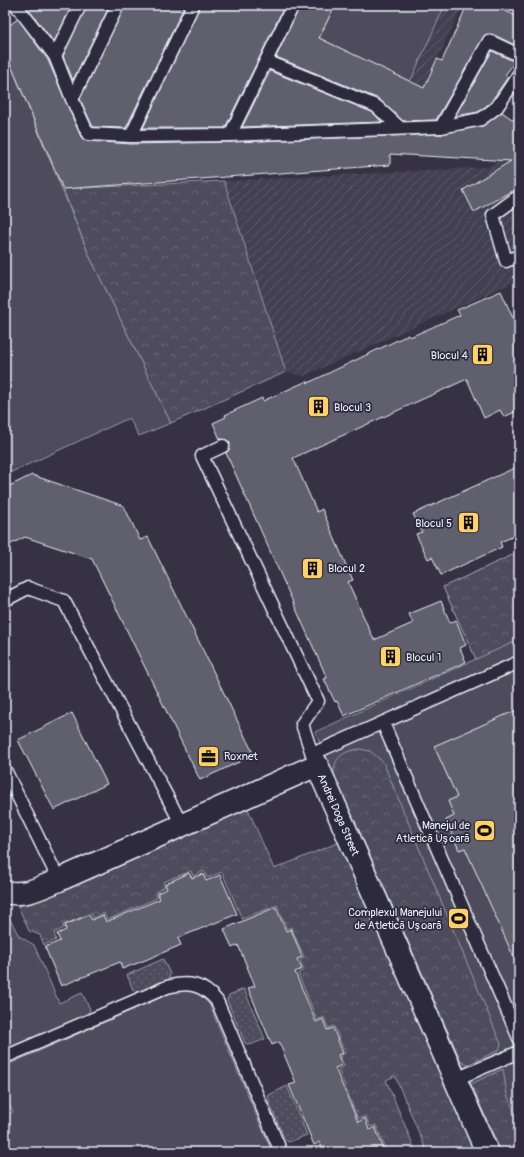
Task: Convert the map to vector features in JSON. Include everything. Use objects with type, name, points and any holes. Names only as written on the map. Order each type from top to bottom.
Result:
[{"type":"street","name":"Andrei Doga Street","points":[[5,892],[11,894],[29,892],[60,880],[182,825],[315,759],[487,1152]]},
{"type":"lane","points":[[16,5],[55,56],[88,134],[131,136],[230,135],[399,127],[441,127],[481,119],[497,107],[519,74]]},
{"type":"lane","points":[[55,56],[80,5]]},
{"type":"lane","points":[[72,99],[118,5]]},
{"type":"lane","points":[[131,136],[193,5]]},
{"type":"lane","points":[[230,135],[293,5]]},
{"type":"lane","points":[[441,127],[489,41],[519,55]]},
{"type":"lane","points":[[266,61],[376,106],[399,127]]},
{"type":"lane","points":[[519,196],[493,215],[506,261],[519,256]]},
{"type":"lane","points":[[223,446],[202,456],[318,701],[302,724],[315,759],[383,723],[519,662]]},
{"type":"lane","points":[[5,600],[28,588],[64,601],[182,825]]},
{"type":"lane","points":[[383,723],[519,1038]]},
{"type":"lane","points":[[5,770],[60,880]]},
{"type":"lane","points":[[5,1057],[167,987],[179,983],[202,987],[217,1001],[281,1152]]},
{"type":"lane","points":[[456,1079],[519,1052]]},
{"type":"shaded area","points":[[335,5],[463,5],[424,88],[410,82]]},
{"type":"shaded area","points":[[519,146],[519,280],[304,376],[286,372],[224,181],[488,167],[512,153]]},
{"type":"green space","points":[[335,5],[445,5],[410,82],[319,38]]},
{"type":"green space","points":[[5,51],[89,255],[171,423],[139,436],[129,418],[5,475]]},
{"type":"green space","points":[[224,181],[286,372],[171,423],[89,255],[63,189]]},
{"type":"green space","name":"Complexul Manejului de Atletică Ușoară","points":[[519,552],[519,1152],[501,1152],[315,732],[476,659],[443,587]]},
{"type":"green space","points":[[519,552],[519,640],[476,659],[443,587]]},
{"type":"green space","points":[[360,749],[370,751],[383,762],[501,1044],[499,1050],[467,1065],[461,1061],[334,774],[336,763],[344,753]]},
{"type":"green space","points":[[247,807],[274,869],[342,841],[477,1152],[427,1152],[395,1076],[386,1080],[416,1152],[387,1152],[376,1125],[370,1127],[366,1116],[358,1119],[338,1069],[344,1066],[340,1056],[345,1053],[334,1026],[328,1028],[324,1017],[317,1020],[298,973],[304,970],[300,960],[304,957],[291,927],[287,929],[277,905],[242,919],[222,872],[207,878],[204,871],[193,876],[191,871],[163,882],[165,887],[155,892],[157,898],[107,920],[104,913],[93,918],[91,913],[63,925],[64,928],[54,933],[56,940],[44,945],[40,935],[29,931],[18,906]]},
{"type":"green space","points":[[5,910],[19,936],[34,945],[59,1003],[82,993],[90,1009],[88,1015],[7,1049],[5,1048],[5,1000],[7,999],[5,994]]},
{"type":"green space","points":[[163,959],[170,974],[169,979],[139,992],[133,990],[127,975]]},
{"type":"green space","points":[[244,989],[265,1039],[250,1045],[245,1043],[227,1000],[229,995]]},
{"type":"green space","points":[[189,990],[198,993],[209,1004],[272,1152],[5,1152],[5,1116],[13,1112],[5,1095],[5,1066],[173,992]]},
{"type":"green space","points":[[503,1069],[507,1095],[519,1122],[519,1152],[501,1152],[471,1084]]},
{"type":"green space","points":[[287,1086],[307,1135],[289,1142],[285,1140],[268,1099],[269,1095]]},
{"type":"building","points":[[25,5],[72,5],[54,42]]},
{"type":"building","points":[[87,5],[110,5],[73,80],[63,56]]},
{"type":"building","points":[[125,5],[185,5],[126,128],[93,127],[80,99]]},
{"type":"building","points":[[200,5],[285,5],[225,128],[143,128]]},
{"type":"building","points":[[300,5],[335,5],[319,38],[424,88],[437,59],[442,61],[467,5],[491,5],[519,17],[519,47],[492,34],[485,35],[436,120],[403,121],[379,99],[276,57]]},
{"type":"building","points":[[18,19],[48,60],[81,137],[87,141],[131,144],[441,134],[483,126],[502,112],[519,124],[519,183],[510,192],[474,212],[463,190],[511,161],[390,154],[390,165],[63,189],[5,51],[5,28]]},
{"type":"building","points":[[492,51],[515,62],[505,75],[508,77],[490,103],[478,112],[455,116]]},
{"type":"building","points":[[270,71],[372,112],[382,122],[242,127]]},
{"type":"building","points":[[501,291],[519,332],[519,410],[504,417],[500,410],[484,418],[467,379],[293,458],[317,512],[322,509],[353,580],[348,582],[374,640],[413,623],[409,614],[441,601],[450,623],[456,620],[466,645],[460,648],[466,662],[344,716],[337,701],[335,702],[324,679],[327,678],[226,453],[229,450],[230,443],[227,440],[220,439],[213,423],[226,417],[225,415],[262,398],[263,401],[307,381],[308,383],[408,335],[410,337],[460,315],[457,310]]},
{"type":"building","name":"Blocul 5","points":[[519,466],[519,534],[500,542],[502,547],[441,575],[432,557],[428,559],[416,534],[422,532],[413,514]]},
{"type":"building","points":[[32,475],[124,506],[140,540],[148,537],[254,755],[200,780],[92,559],[25,537],[5,547],[5,488]]},
{"type":"building","name":"Manejul de Atletică Ușoară","points":[[519,709],[519,969],[465,848],[459,850],[446,820],[454,816],[448,801],[457,797],[434,746]]},
{"type":"building","points":[[72,713],[107,784],[54,810],[18,740]]},
{"type":"building","points":[[189,873],[192,878],[203,874],[206,881],[220,875],[237,914],[178,938],[181,945],[143,961],[122,969],[120,962],[61,986],[45,947],[60,941],[57,934],[66,930],[65,925],[89,915],[92,920],[103,915],[106,922],[160,899],[157,893],[167,889],[165,884]]},
{"type":"building","points":[[276,907],[286,931],[291,929],[302,957],[297,959],[302,969],[295,972],[316,1022],[323,1019],[327,1030],[333,1028],[343,1053],[338,1055],[342,1065],[335,1068],[358,1122],[365,1118],[369,1130],[375,1127],[385,1152],[323,1152],[320,1142],[314,1145],[289,1085],[296,1083],[279,1042],[272,1045],[248,988],[255,986],[246,964],[238,945],[232,948],[224,929]]},
{"type":"place","name":"Blocul 4","points":[[483,355]]},
{"type":"place","name":"Blocul 3","points":[[318,407]]},
{"type":"place","name":"Blocul 5","points":[[468,523]]},
{"type":"place","name":"Blocul 2","points":[[313,568]]},
{"type":"place","name":"Blocul 1","points":[[391,657]]},
{"type":"place","name":"Roxnet","points":[[209,756]]},
{"type":"place","name":"Manejul de Atletică Ușoară","points":[[485,831]]},
{"type":"place","name":"Complexul Manejului de Atletică Ușoară","points":[[458,918]]}]
